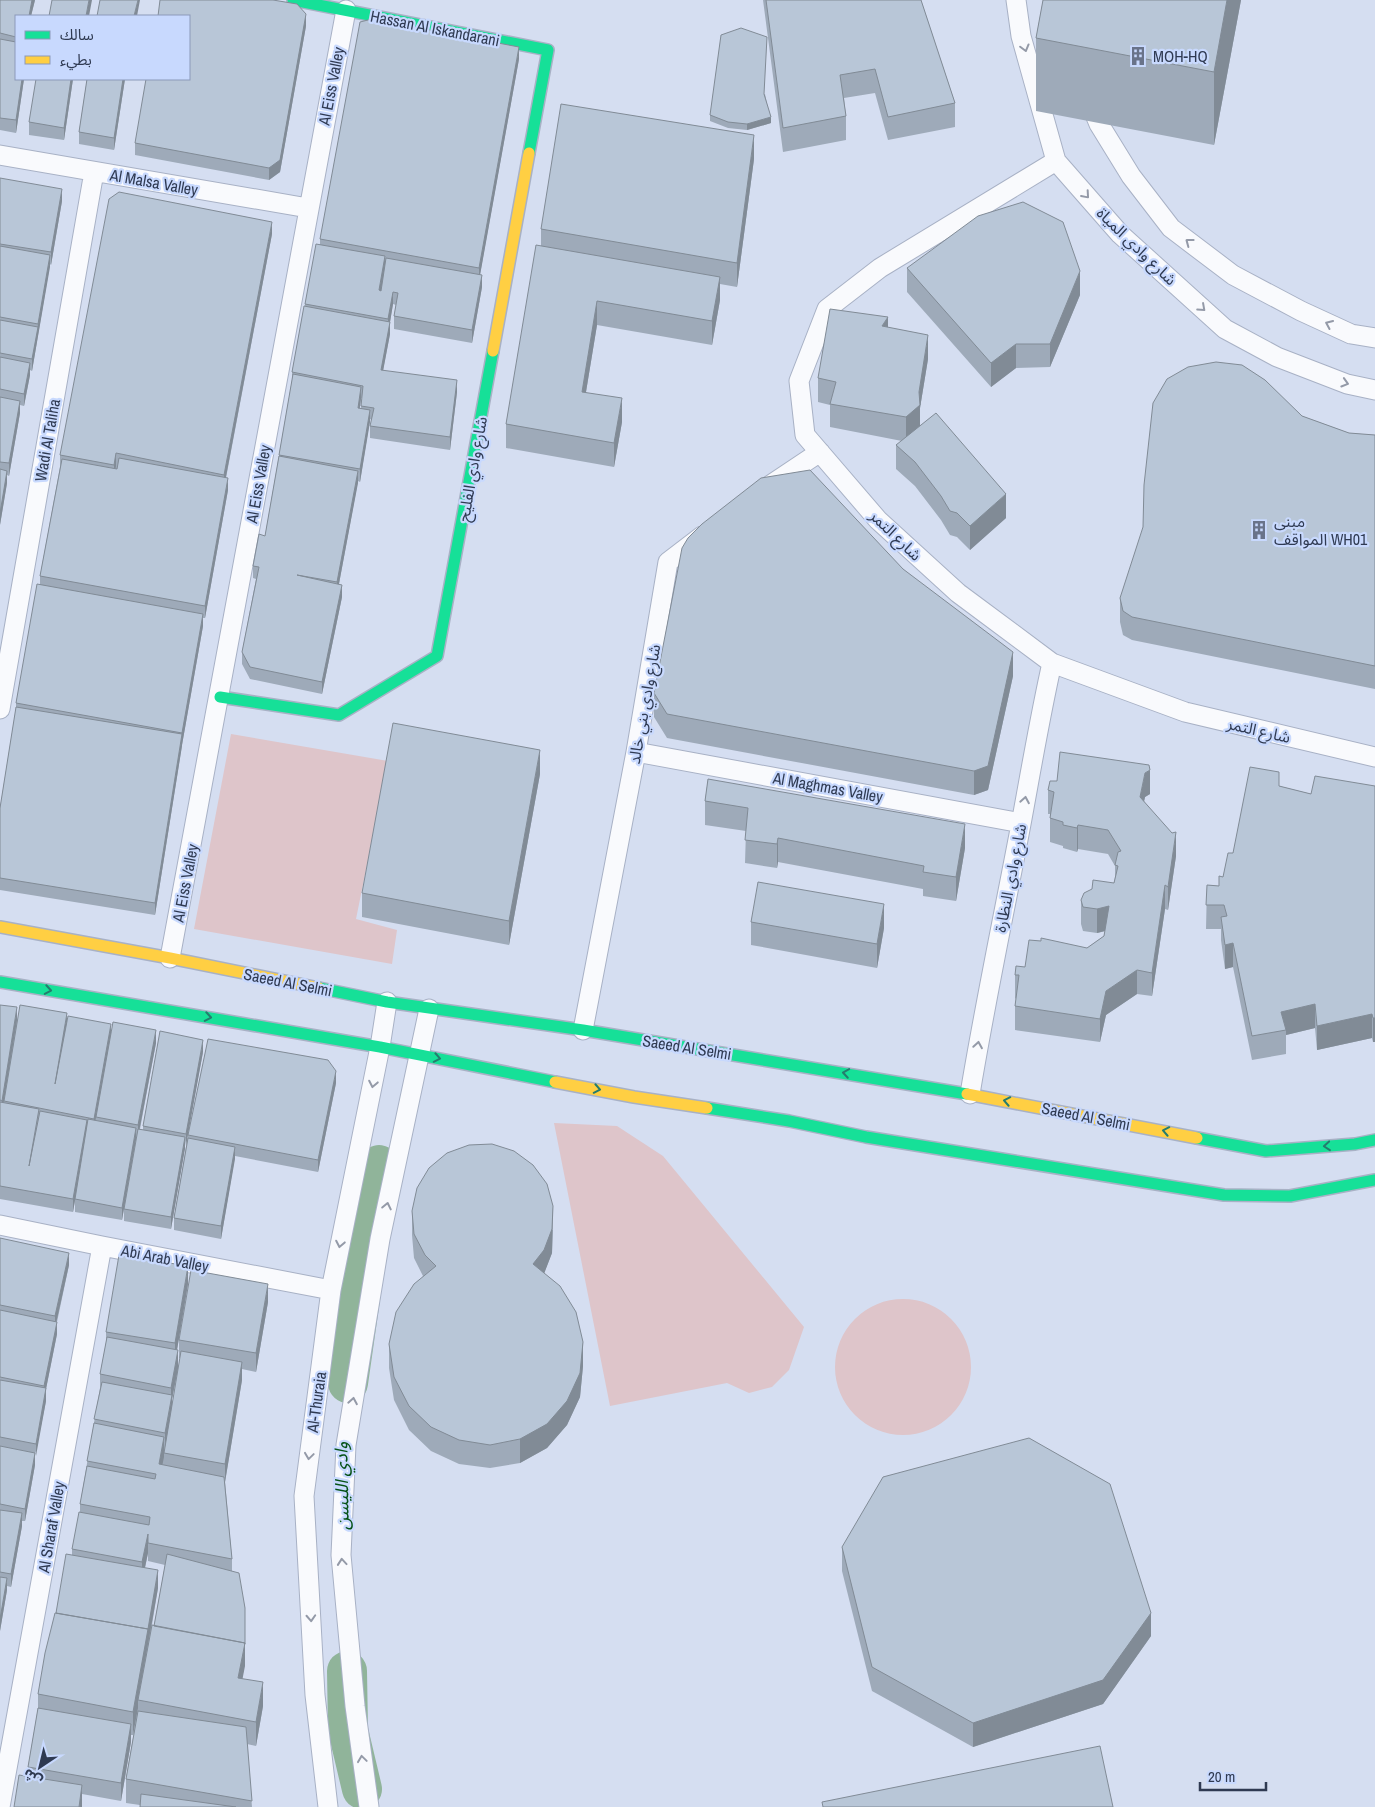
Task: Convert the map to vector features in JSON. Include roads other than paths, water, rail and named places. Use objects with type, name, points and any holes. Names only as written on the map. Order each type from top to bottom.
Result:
[{"type":"street","name":"Hassan Al Iskandarani","points":[[293,0],[548,50]]},
{"type":"street","name":"شارع وادي المياة","points":[[1016,0],[1022,36],[1056,161],[1120,234],[1226,329],[1277,357],[1347,384],[1375,390]]},
{"type":"street","name":"Al Eiss Valley","points":[[170,958],[220,697],[308,208],[346,10]]},
{"type":"street","name":"شارع وادي الفليح","points":[[220,697],[339,715],[437,656],[548,50]]},
{"type":"street","points":[[1083,84],[1099,124],[1131,176],[1171,228],[1233,275],[1301,311],[1351,334],[1375,338]]},
{"type":"street","name":"Al Malsa Valley","points":[[0,155],[308,208]]},
{"type":"street","name":"شارع التمر","points":[[1056,161],[880,268],[827,309],[799,381],[805,434],[878,520],[958,593],[1052,662],[1185,712],[1375,757]]},
{"type":"street","name":"Wadi Al Taliha","points":[[0,709],[4,658],[94,172]]},
{"type":"street","points":[[755,496],[820,452]]},
{"type":"street","name":"شارع وادي بني خالد","points":[[583,1030],[636,752],[668,562],[716,524]]},
{"type":"street","name":"شارع وادي النظارة","points":[[970,1094],[1035,739],[1052,662]]},
{"type":"street","name":"Al Maghmas Valley","points":[[636,752],[1021,823]]},
{"type":"street","name":"Saeed Al Selmi","points":[[0,927],[170,958],[387,1002],[583,1030],[970,1094],[1266,1150],[1355,1144],[1375,1140]]},
{"type":"street","points":[[0,982],[380,1047],[634,1096],[789,1121],[866,1137],[1224,1195],[1290,1196],[1375,1180]]},
{"type":"street","name":"Al-Thuraia","points":[[328,1807],[315,1694],[304,1496],[331,1290],[380,1047],[387,1002]]},
{"type":"street","points":[[369,1807],[355,1706],[341,1555],[346,1445],[380,1239],[429,1009]]},
{"type":"street","name":"Abi Arab Valley","points":[[0,1225],[331,1290]]},
{"type":"street","name":"Al Sharaf Valley","points":[[0,1807],[102,1246]]},
{"type":"waterway","name":"وادي الليسن","points":[[348,1383],[379,1165]]},
{"type":"waterway","name":"وادي الليسن","points":[[347,1671],[348,1730],[362,1789]]},
{"type":"place","name":"MOH-HQ","points":[[1138,56]]},
{"type":"place","name":"مبنى المواقف WH01","points":[[1259,530]]}]
